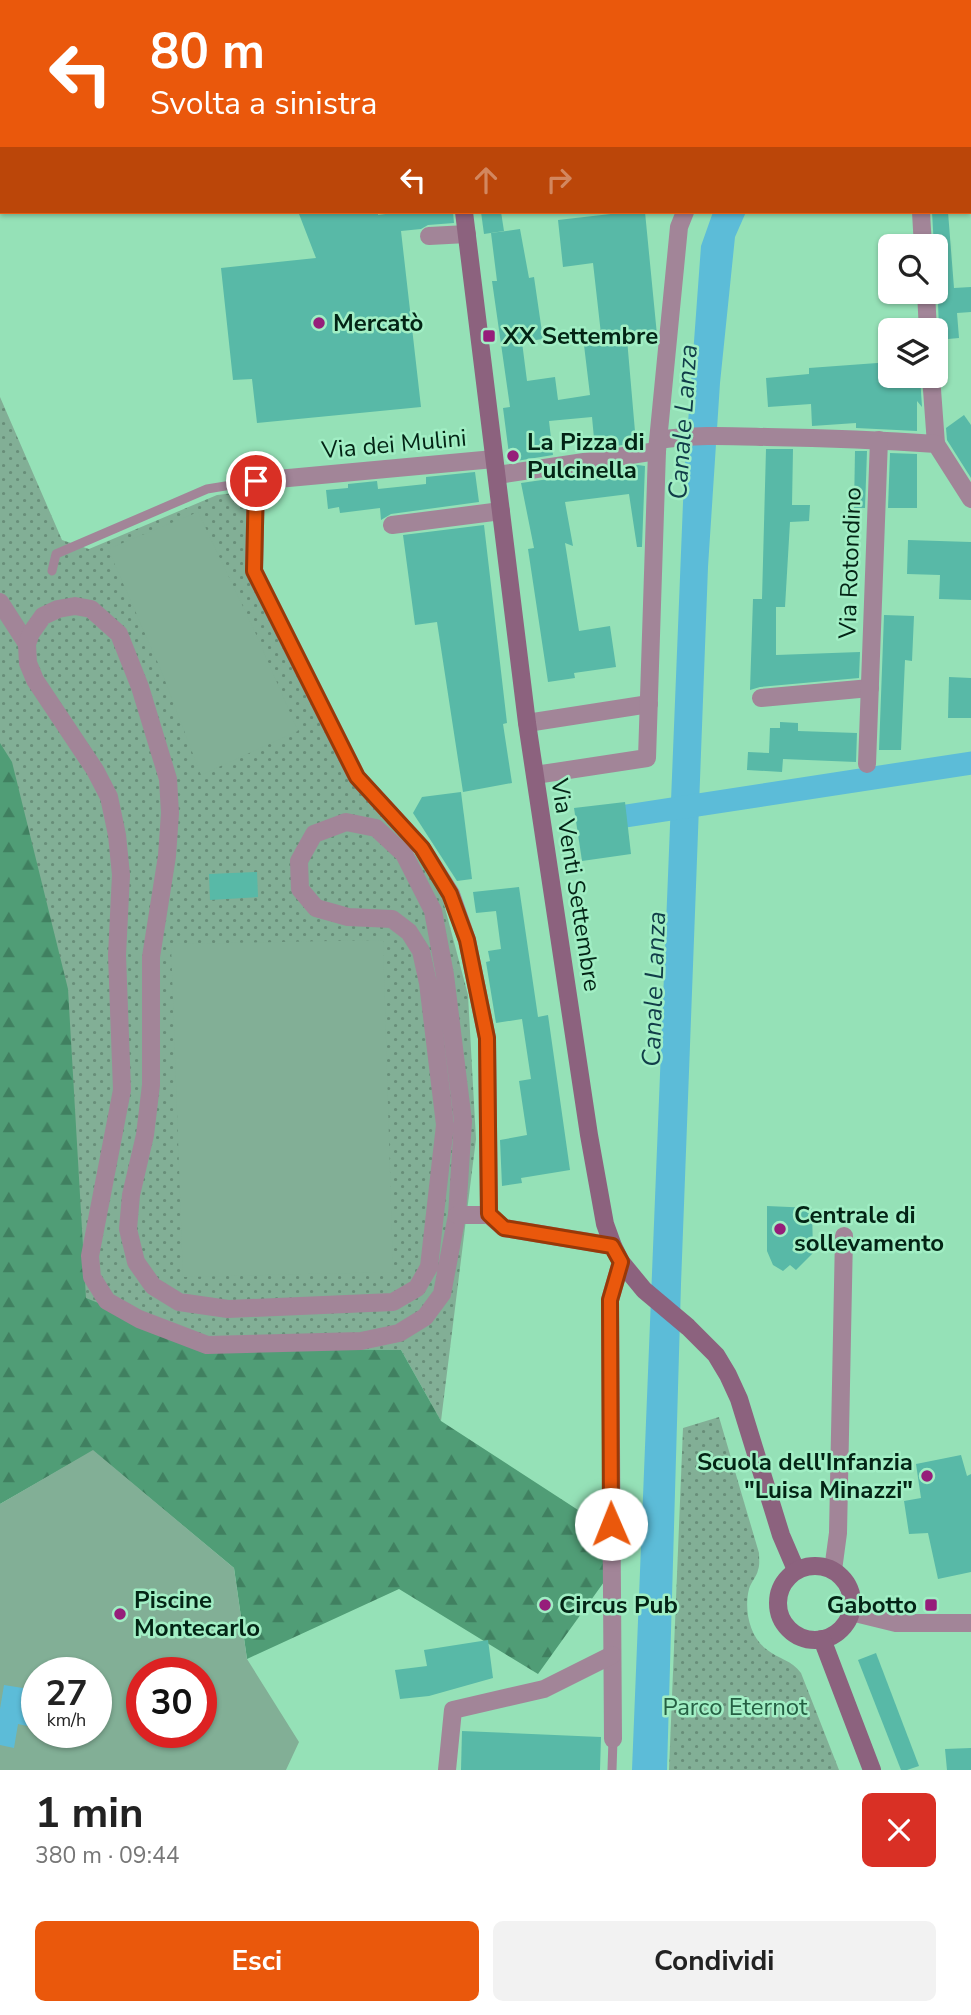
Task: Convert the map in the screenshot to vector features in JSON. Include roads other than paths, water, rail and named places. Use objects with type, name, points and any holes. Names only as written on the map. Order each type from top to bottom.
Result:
[{"type":"main road","name":"Via Venti Settembre","points":[[464,214],[527,723],[589,1135],[606,1224],[617,1254]]},
{"type":"main road","points":[[617,1254],[644,1290],[716,1355],[733,1387],[780,1535],[796,1570]]},
{"type":"main road","points":[[808,1566],[833,1570],[843,1577],[849,1587],[852,1612],[841,1630],[822,1639],[797,1635],[787,1627],[780,1616],[780,1590],[786,1579],[796,1570],[808,1566]]},
{"type":"main road","points":[[822,1639],[872,1770]]},
{"type":"street","points":[[535,775],[647,758],[664,442],[679,227],[684,214]]},
{"type":"street","points":[[921,214],[922,234]]},
{"type":"street","points":[[429,236],[467,234]]},
{"type":"street","points":[[932,388],[936,444],[971,499]]},
{"type":"street","points":[[496,467],[664,442],[758,437],[936,444]]},
{"type":"street","name":"Via Rotondino","points":[[867,764],[879,440]]},
{"type":"street","name":"Via dei Mulini","points":[[256,481],[496,467]]},
{"type":"street","points":[[256,481],[254,571],[357,777],[422,848],[450,894],[467,940],[487,1038],[489,1214]]},
{"type":"street","points":[[392,525],[501,511]]},
{"type":"street","points":[[0,603],[27,644]]},
{"type":"street","points":[[75,606],[91,610],[119,634],[144,698],[168,779],[170,813],[167,856],[151,957],[151,1085],[145,1135],[131,1195],[128,1229],[136,1262],[153,1286],[179,1302],[228,1309],[393,1302],[417,1288],[429,1267],[446,1125],[428,983],[421,951],[409,932],[392,919],[348,918],[316,908],[300,889],[299,861],[314,834],[346,822],[376,828],[404,854],[433,911],[445,975],[463,1121],[457,1215],[442,1294],[425,1317],[399,1333],[361,1341],[207,1345],[139,1319],[107,1301],[92,1277],[90,1256],[122,1090],[117,954],[121,875],[117,835],[109,797],[96,770],[35,680],[28,663],[27,644],[43,616],[58,609],[75,606]]},
{"type":"street","points":[[761,698],[870,688]]},
{"type":"street","points":[[527,723],[649,704]]},
{"type":"street","points":[[457,1215],[489,1214],[504,1228],[617,1254],[610,1300],[613,1739]]},
{"type":"street","points":[[833,1570],[838,1533],[844,1236]]},
{"type":"street","points":[[852,1612],[896,1623],[971,1623]]},
{"type":"street","points":[[447,1770],[453,1710],[544,1689],[612,1655]]},
{"type":"lane","points":[[52,571],[56,554],[207,489],[256,481]]},
{"type":"lane","points":[[612,1770],[613,1739]]},
{"type":"water","points":[[712,214],[745,214],[735,237],[720,383],[708,567],[681,1284],[667,1770],[632,1770],[684,478],[701,246]]},
{"type":"water","points":[[4,1685],[21,1688],[21,1725],[18,1724],[14,1748],[0,1745],[0,1709]]},
{"type":"waterway","points":[[626,816],[971,763]]},
{"type":"place","name":"Mercatò","points":[[319,323]]},
{"type":"place","name":"XX Settembre","points":[[489,336]]},
{"type":"place","name":"La Pizza di Pulcinella","points":[[513,456]]},
{"type":"place","name":"Centrale di sollevamento","points":[[780,1229]]},
{"type":"place","name":"Scuola dell'Infanzia \"Luisa Minazzi\"","points":[[927,1476]]},
{"type":"place","name":"Circus Pub","points":[[545,1605]]},
{"type":"place","name":"Gabotto","points":[[931,1605]]},
{"type":"place","name":"Piscine Montecarlo","points":[[120,1614]]},
{"type":"water label","name":"Canale Lanza","points":[[683,422]]},
{"type":"water label","name":"Canale Lanza","points":[[654,989]]},
{"type":"park label","name":"Parco Eternot","points":[[735,1707]]}]
